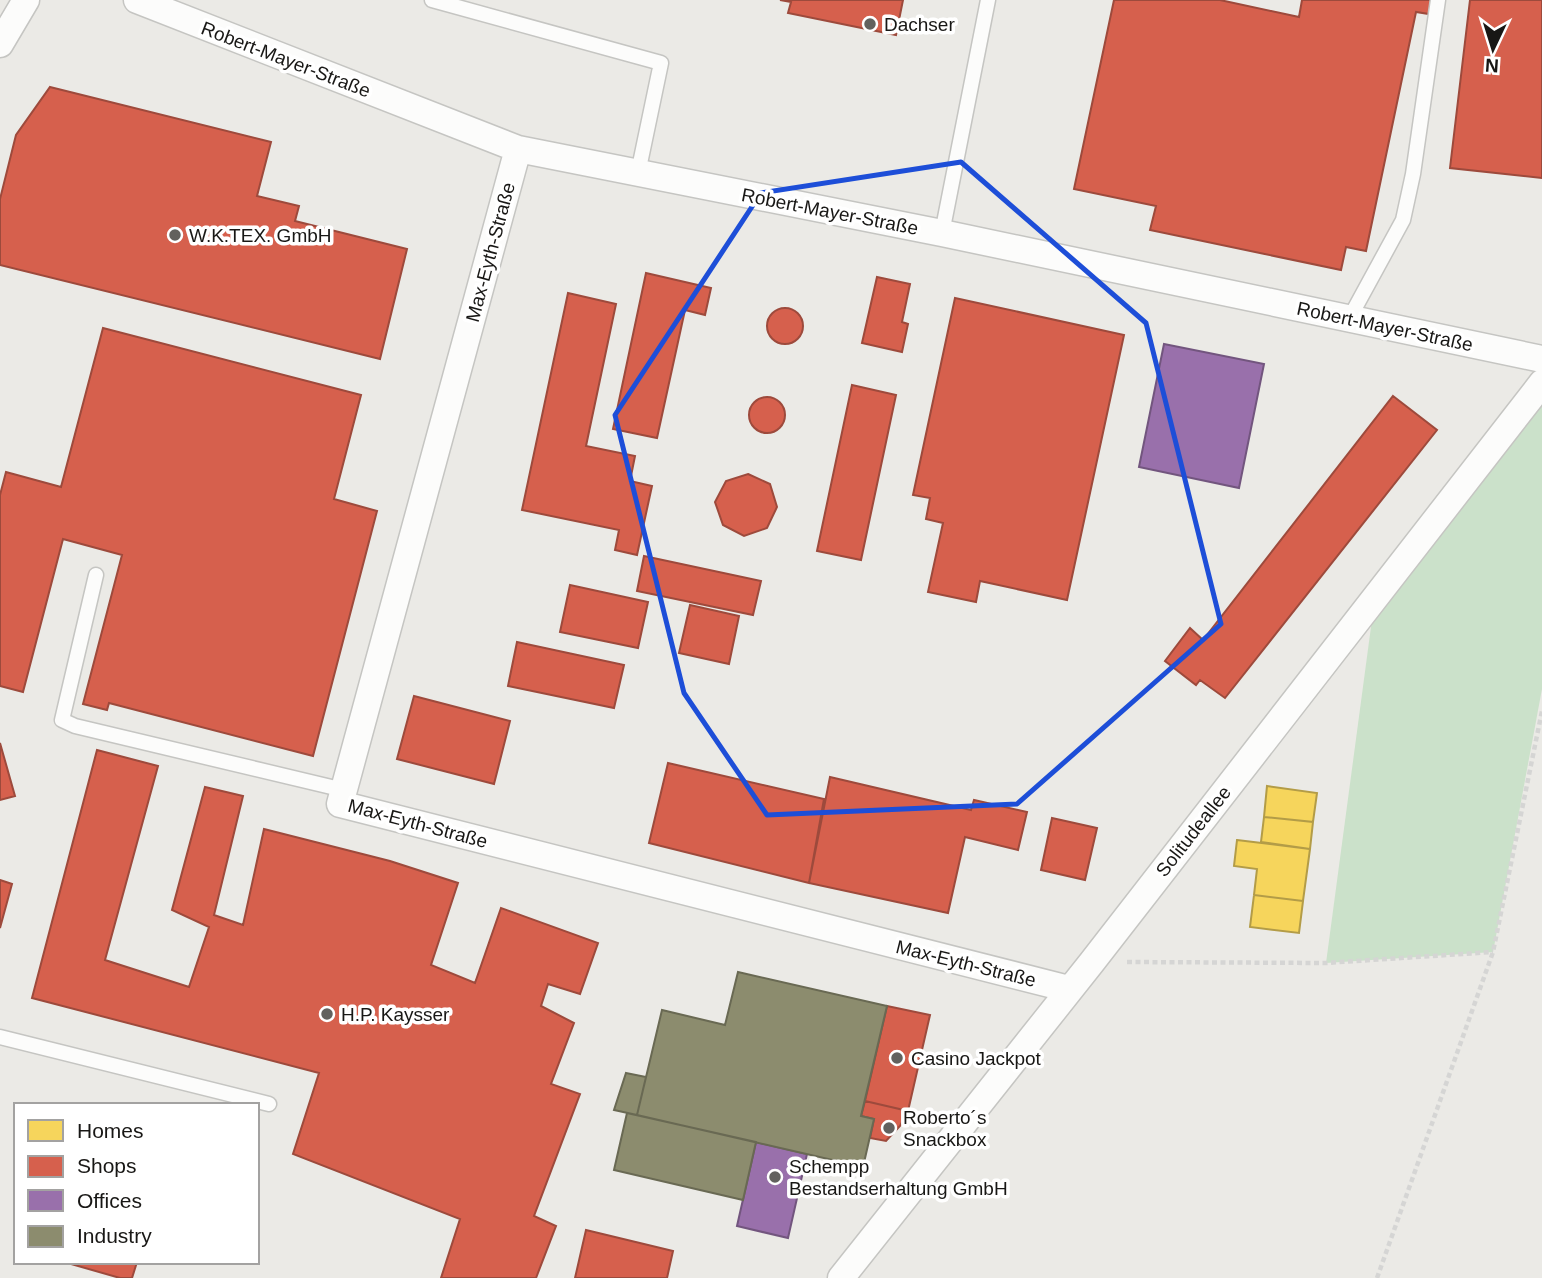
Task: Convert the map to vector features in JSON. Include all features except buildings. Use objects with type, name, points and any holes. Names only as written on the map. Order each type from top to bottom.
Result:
[{"type":"street","points":[[0,44],[26,0]]},
{"type":"street","name":"Robert-Mayer-Straße","points":[[137,0],[518,149],[942,233],[1542,359]]},
{"type":"street","name":"Max-Eyth-Straße","points":[[518,149],[340,804],[1069,989]]},
{"type":"street","name":"Solitudeallee","points":[[841,1278],[1092,962],[1542,383]]},
{"type":"lane","points":[[432,0],[661,63],[638,173]]},
{"type":"lane","points":[[942,233],[988,0]]},
{"type":"lane","points":[[1349,319],[1403,220],[1413,174],[1438,0]]},
{"type":"lane","points":[[96,575],[62,720],[75,726],[344,790]]},
{"type":"lane","points":[[0,1037],[269,1104]]},
{"type":"path","points":[[1377,1278],[1493,952],[1542,711]]},
{"type":"path","points":[[1092,962],[1326,963],[1493,952]]},
{"type":"highlighted area","points":[[961,162],[1146,323],[1221,624],[1017,804],[767,815],[684,693],[615,415],[761,193]]},
{"type":"green space","points":[[1542,383],[1542,689],[1493,952],[1326,963],[1375,597]]},
{"type":"place","name":"Dachser","points":[[870,24]]},
{"type":"place","name":"W.K.TEX. GmbH","points":[[175,235]]},
{"type":"place","name":"H.P. Kaysser","points":[[327,1014]]},
{"type":"place","name":"Casino Jackpot","points":[[897,1058]]},
{"type":"place","name":"Roberto´s Snackbox","points":[[889,1128]]},
{"type":"place","name":"Schempp Bestandserhaltung GmbH","points":[[775,1177]]}]
